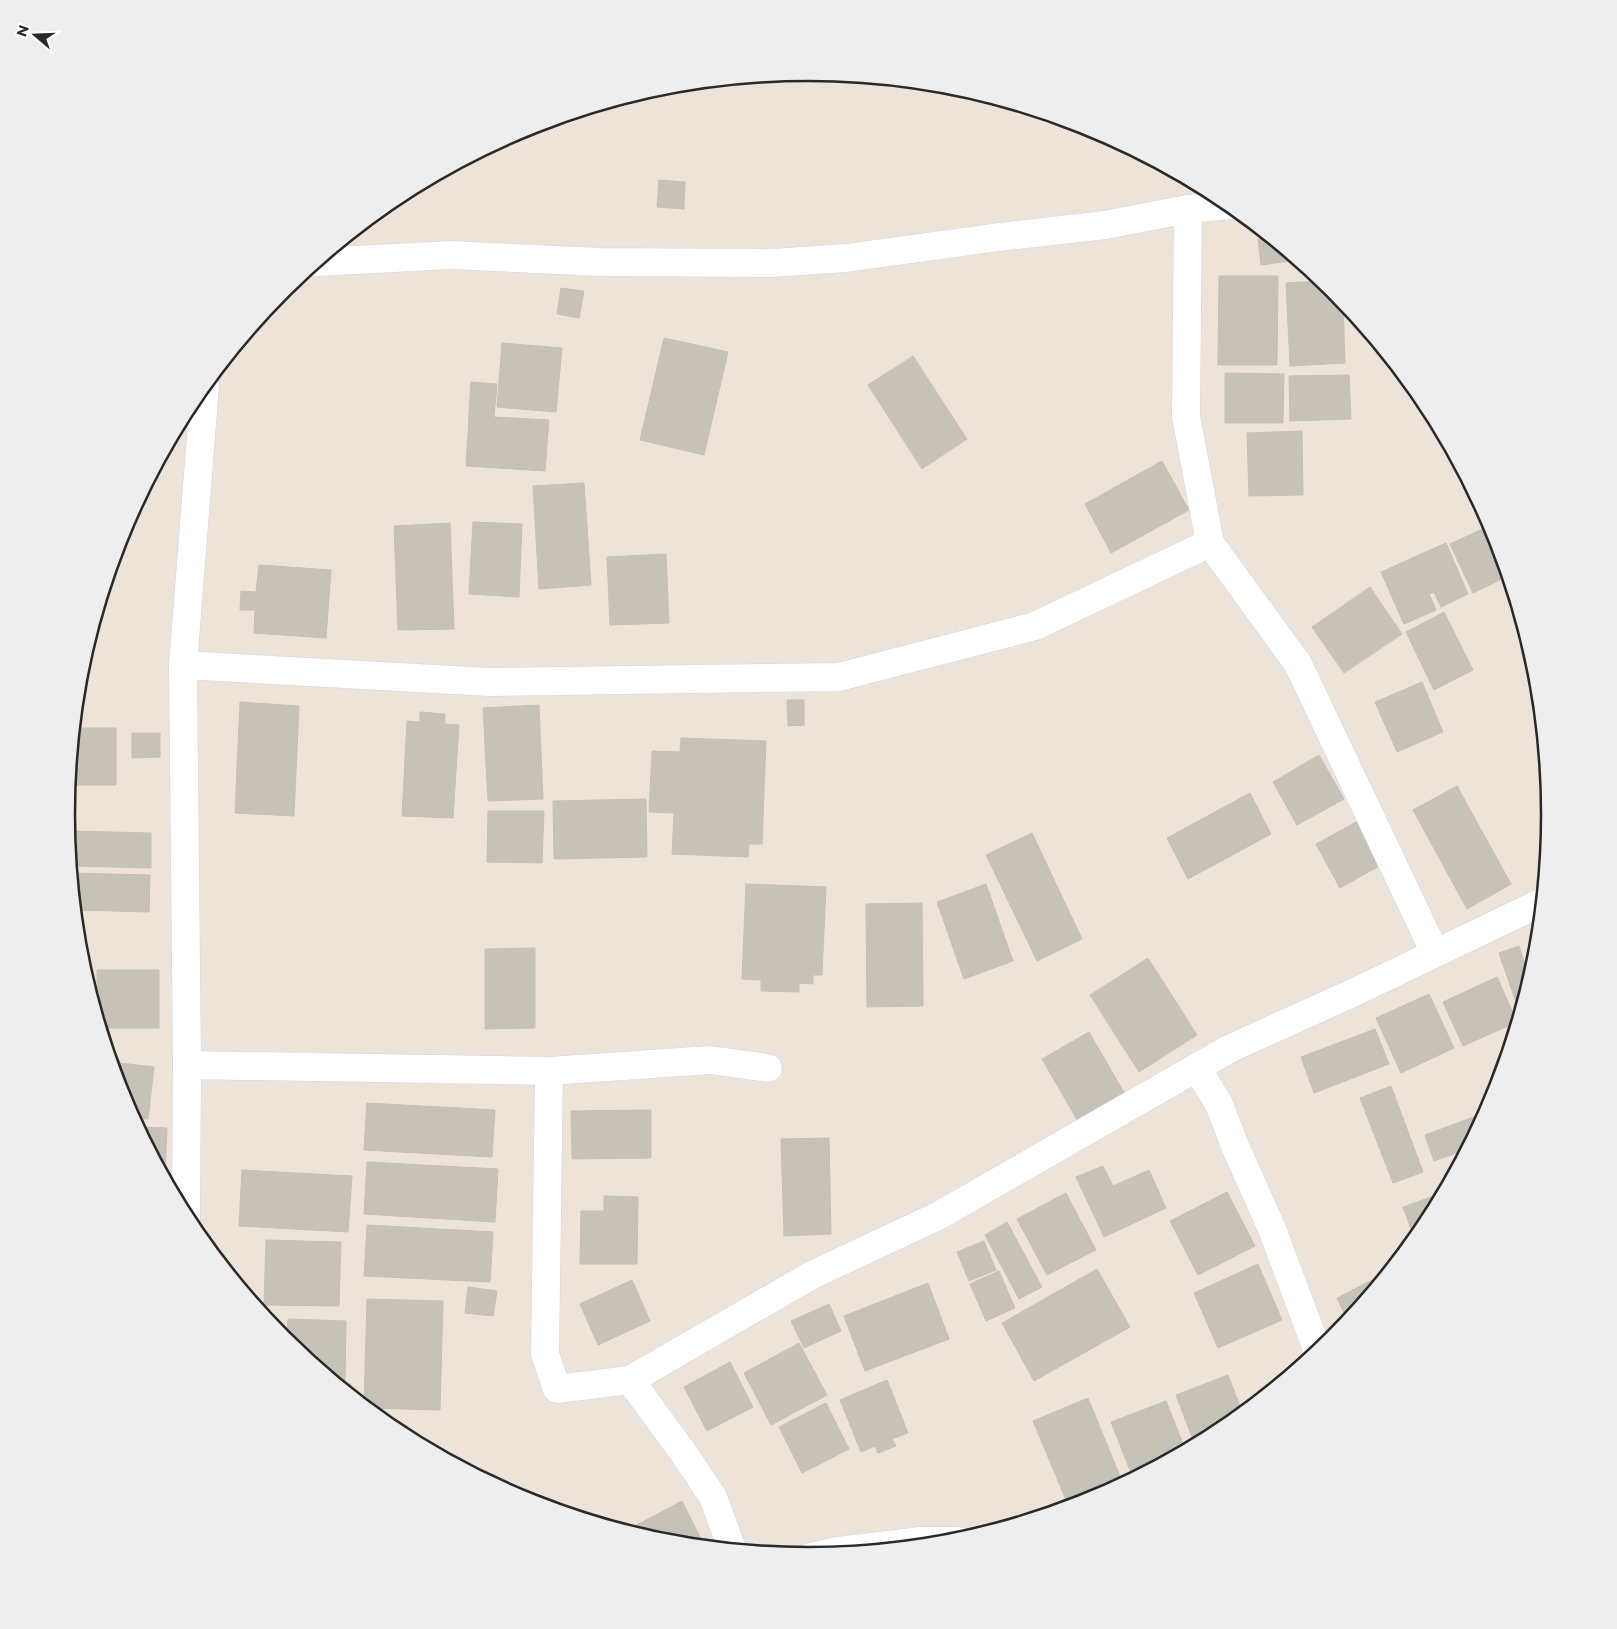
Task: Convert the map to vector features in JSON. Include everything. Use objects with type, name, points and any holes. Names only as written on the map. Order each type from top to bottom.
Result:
[{"type":"street","points":[[327,261],[451,254],[600,262],[772,263],[846,258],[1105,225],[1188,209],[1218,206]]},
{"type":"street","points":[[1188,209],[1186,416],[1210,542],[1298,664],[1435,954]]},
{"type":"street","points":[[186,1202],[187,1066],[183,665],[204,400]]},
{"type":"street","points":[[183,665],[489,682],[839,677],[1036,626],[1210,542]]},
{"type":"street","points":[[548,1071],[545,1354],[557,1389],[630,1380],[812,1275],[938,1216],[1229,1049],[1435,954],[1536,905]]},
{"type":"street","points":[[187,1066],[548,1071],[710,1060],[768,1068]]},
{"type":"street","points":[[1197,1068],[1219,1104],[1235,1146],[1272,1229],[1315,1344]]},
{"type":"street","points":[[630,1380],[713,1498],[730,1543]]},
{"type":"building","points":[[659,180],[685,182],[684,209],[657,207]]},
{"type":"building","points":[[1258,239],[1262,239],[1290,261],[1261,265]]},
{"type":"building","points":[[1219,276],[1278,276],[1277,365],[1218,365]]},
{"type":"building","points":[[1312,282],[1343,313],[1345,363],[1290,366],[1286,283]]},
{"type":"building","points":[[561,288],[584,291],[579,318],[557,314]]},
{"type":"building","points":[[664,338],[728,352],[704,455],[640,440]]},
{"type":"building","points":[[502,343],[562,348],[556,412],[497,407]]},
{"type":"building","points":[[913,356],[967,439],[922,469],[868,385]]},
{"type":"building","points":[[1225,373],[1284,374],[1283,423],[1225,423]]},
{"type":"building","points":[[1349,375],[1351,419],[1290,421],[1289,376]]},
{"type":"building","points":[[471,382],[497,384],[494,417],[549,420],[545,471],[466,466]]},
{"type":"building","points":[[1302,431],[1303,495],[1249,496],[1247,433]]},
{"type":"building","points":[[1162,461],[1189,510],[1111,553],[1085,504]]},
{"type":"building","points":[[584,483],[591,585],[539,589],[533,486]]},
{"type":"building","points":[[473,522],[522,524],[519,597],[469,594]]},
{"type":"building","points":[[450,523],[454,629],[398,630],[394,526]]},
{"type":"building","points":[[1483,528],[1503,579],[1473,593],[1450,544]]},
{"type":"building","points":[[1446,543],[1468,594],[1441,607],[1434,592],[1429,594],[1436,610],[1404,624],[1381,572]]},
{"type":"building","points":[[666,554],[669,623],[610,625],[607,557]]},
{"type":"building","points":[[259,565],[331,570],[326,638],[254,633],[255,610],[240,610],[241,591],[256,592]]},
{"type":"building","points":[[1370,587],[1402,634],[1344,673],[1312,627]]},
{"type":"building","points":[[1444,612],[1473,670],[1434,690],[1406,632]]},
{"type":"building","points":[[1422,682],[1443,732],[1397,752],[1375,702]]},
{"type":"building","points":[[787,700],[804,700],[804,725],[788,726]]},
{"type":"building","points":[[240,702],[299,706],[294,816],[235,813]]},
{"type":"building","points":[[539,705],[543,799],[488,801],[483,708]]},
{"type":"building","points":[[420,712],[445,714],[445,724],[459,725],[453,818],[402,816],[407,721],[420,722]]},
{"type":"building","points":[[80,728],[116,728],[116,785],[76,785]]},
{"type":"building","points":[[132,733],[160,733],[160,757],[132,758]]},
{"type":"building","points":[[681,738],[766,741],[762,844],[749,844],[748,857],[672,854],[674,813],[649,812],[652,751],[680,752]]},
{"type":"building","points":[[1319,755],[1344,799],[1297,825],[1273,782]]},
{"type":"building","points":[[1457,786],[1511,884],[1467,909],[1413,810]]},
{"type":"building","points":[[1250,793],[1271,834],[1188,879],[1167,838]]},
{"type":"building","points":[[646,799],[647,857],[554,859],[553,801]]},
{"type":"building","points":[[488,811],[544,811],[542,863],[487,862]]},
{"type":"building","points":[[1358,821],[1381,865],[1340,888],[1316,844]]},
{"type":"building","points":[[76,831],[151,833],[151,868],[77,866]]},
{"type":"building","points":[[1032,833],[1082,939],[1037,961],[986,855]]},
{"type":"building","points":[[78,873],[150,875],[149,912],[81,910]]},
{"type":"building","points":[[746,884],[826,887],[822,975],[813,975],[813,984],[799,983],[799,992],[761,991],[761,980],[742,979]]},
{"type":"building","points":[[986,884],[1013,961],[964,979],[937,902]]},
{"type":"building","points":[[922,903],[923,1006],[867,1007],[866,904]]},
{"type":"building","points":[[1519,946],[1526,967],[1517,1005],[1499,953]]},
{"type":"building","points":[[535,948],[535,1028],[485,1029],[485,949]]},
{"type":"building","points":[[1148,958],[1197,1035],[1139,1072],[1090,995]]},
{"type":"building","points":[[97,970],[159,970],[159,1028],[107,1028],[97,991]]},
{"type":"building","points":[[1497,977],[1514,1015],[1511,1025],[1463,1046],[1443,1002]]},
{"type":"building","points":[[1429,994],[1454,1048],[1401,1073],[1376,1018]]},
{"type":"building","points":[[1375,1029],[1389,1064],[1314,1093],[1301,1057]]},
{"type":"building","points":[[1089,1032],[1126,1096],[1079,1123],[1042,1059]]},
{"type":"building","points":[[119,1063],[154,1067],[148,1119],[142,1119]]},
{"type":"building","points":[[1391,1086],[1423,1172],[1393,1183],[1360,1098]]},
{"type":"building","points":[[367,1103],[495,1110],[492,1157],[364,1150]]},
{"type":"building","points":[[651,1110],[651,1158],[572,1159],[571,1111]]},
{"type":"building","points":[[1476,1116],[1459,1152],[1434,1161],[1425,1135]]},
{"type":"building","points":[[146,1127],[167,1128],[165,1167]]},
{"type":"building","points":[[829,1138],[831,1234],[784,1236],[781,1139]]},
{"type":"building","points":[[367,1162],[498,1169],[495,1222],[364,1214]]},
{"type":"building","points":[[1103,1166],[1113,1186],[1149,1170],[1166,1208],[1104,1237],[1076,1177]]},
{"type":"building","points":[[242,1170],[352,1176],[348,1232],[239,1226]]},
{"type":"building","points":[[1227,1192],[1255,1246],[1198,1275],[1170,1221]]},
{"type":"building","points":[[1066,1193],[1096,1250],[1047,1275],[1017,1219]]},
{"type":"building","points":[[604,1196],[638,1197],[637,1264],[580,1264],[581,1211],[604,1211]]},
{"type":"building","points":[[1434,1196],[1412,1231],[1403,1207]]},
{"type":"building","points":[[1007,1222],[1042,1287],[1019,1299],[985,1235]]},
{"type":"building","points":[[367,1225],[493,1232],[490,1282],[364,1276]]},
{"type":"building","points":[[266,1240],[341,1242],[339,1306],[264,1305]]},
{"type":"building","points":[[984,1241],[996,1270],[969,1281],[957,1252]]},
{"type":"building","points":[[1258,1264],[1282,1320],[1218,1348],[1194,1293]]},
{"type":"building","points":[[1097,1269],[1130,1327],[1034,1381],[1002,1323]]},
{"type":"building","points":[[999,1271],[1015,1308],[986,1321],[970,1284]]},
{"type":"building","points":[[1376,1278],[1345,1314],[1337,1298]]},
{"type":"building","points":[[632,1280],[650,1321],[598,1345],[580,1304]]},
{"type":"building","points":[[928,1283],[949,1339],[865,1371],[844,1316]]},
{"type":"building","points":[[468,1287],[497,1291],[493,1316],[465,1313]]},
{"type":"building","points":[[367,1299],[443,1301],[440,1410],[379,1408],[364,1398]]},
{"type":"building","points":[[829,1304],[841,1331],[804,1348],[791,1321]]},
{"type":"building","points":[[288,1319],[346,1321],[345,1382],[325,1366],[287,1330]]},
{"type":"building","points":[[799,1343],[827,1395],[771,1425],[744,1373]]},
{"type":"building","points":[[730,1362],[753,1407],[707,1431],[684,1387]]},
{"type":"building","points":[[1228,1375],[1240,1407],[1193,1439],[1176,1395]]},
{"type":"building","points":[[887,1380],[908,1433],[892,1439],[896,1446],[878,1453],[875,1446],[861,1452],[840,1400]]},
{"type":"building","points":[[1088,1398],[1120,1478],[1066,1501],[1033,1421]]},
{"type":"building","points":[[1166,1401],[1183,1445],[1131,1473],[1111,1422]]},
{"type":"building","points":[[826,1403],[849,1449],[802,1473],[779,1427]]},
{"type":"building","points":[[682,1501],[702,1540],[665,1534],[634,1527]]}]
